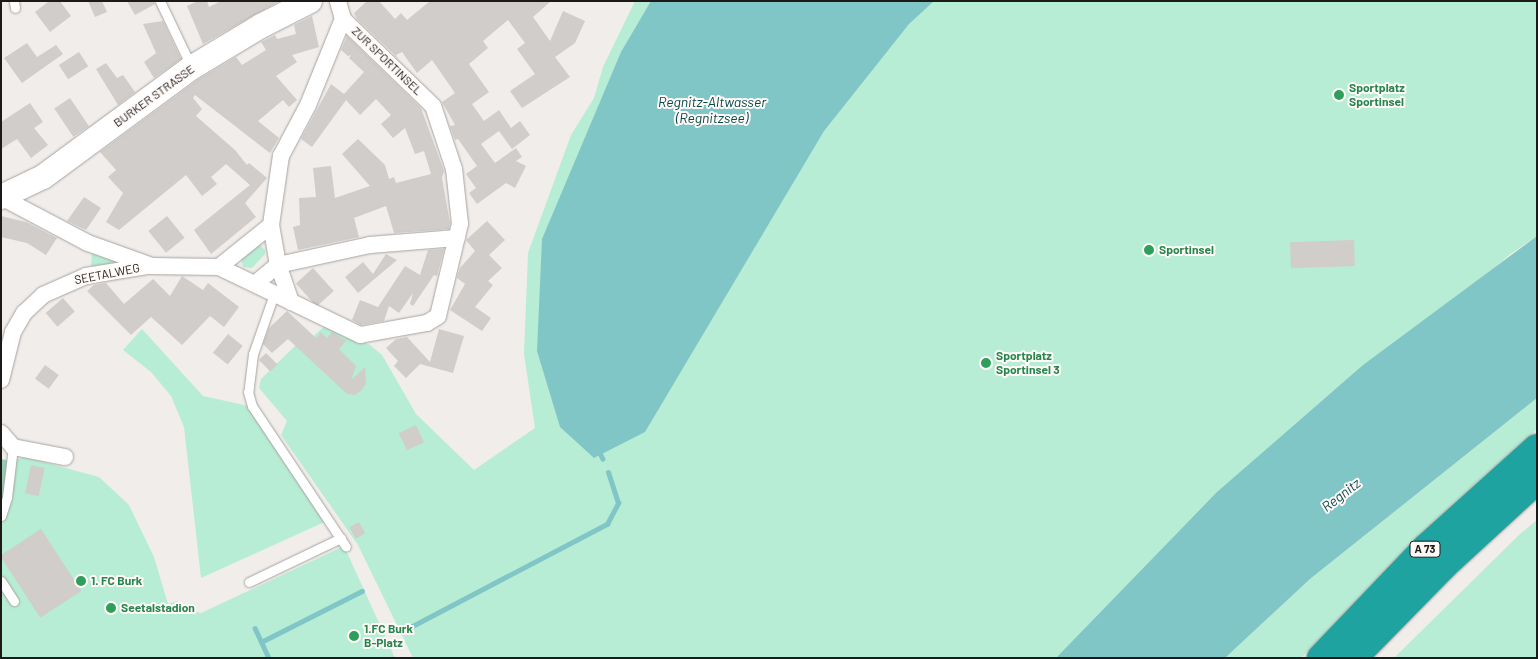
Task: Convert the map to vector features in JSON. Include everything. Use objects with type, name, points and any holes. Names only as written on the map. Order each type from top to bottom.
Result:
[{"type":"highway","name":"A 73","points":[[1321,658],[1426,548],[1537,448]]},
{"type":"highway","name":"A 73","points":[[1353,658],[1443,566],[1537,480]]},
{"type":"main road","name":"BURKER STRASSE","points":[[1,197],[42,176],[192,68],[261,26],[310,1]]},
{"type":"street","name":"ZUR SPORTINSEL","points":[[219,266],[360,334],[427,323],[438,316],[457,238],[459,200],[454,169],[433,106],[343,19],[338,1]]},
{"type":"street","points":[[291,302],[278,265],[271,225],[281,156],[308,105],[343,19]]},
{"type":"street","points":[[1,197],[88,243],[152,266],[219,266],[271,225]]},
{"type":"street","points":[[255,284],[278,265],[370,245],[457,238]]},
{"type":"street","name":"SEETALWEG","points":[[1,380],[13,332],[24,313],[43,295],[86,276],[152,266]]},
{"type":"street","points":[[1,433],[12,447],[65,456]]},
{"type":"lane","points":[[160,1],[192,68]]},
{"type":"lane","points":[[274,294],[253,354],[248,392],[252,406],[342,538],[346,547]]},
{"type":"lane","points":[[1,516],[7,497],[12,447]]},
{"type":"lane","points":[[249,582],[342,538]]},
{"type":"lane","points":[[1,581],[14,601]]},
{"type":"green space","points":[[635,1],[1537,1],[1537,236],[1509,255],[1056,658],[413,658],[358,545],[281,435],[287,421],[259,388],[261,379],[296,345],[301,347],[326,325],[370,345],[382,355],[416,414],[474,470],[535,428],[524,354],[528,253],[571,135],[594,98],[603,67]]},
{"type":"green space","points":[[259,244],[265,250],[265,254],[252,268],[243,267],[241,259]]},
{"type":"green space","points":[[92,248],[135,263],[91,270]]},
{"type":"green space","points":[[142,329],[203,396],[249,406],[329,520],[201,578],[184,427],[171,396],[151,372],[123,350]]},
{"type":"green space","points":[[1537,398],[1537,429],[1427,531],[1301,658],[1225,658],[1310,579]]},
{"type":"green space","name":"1. FC Burk","points":[[25,457],[99,477],[129,505],[154,557],[168,604],[177,601],[188,610],[201,613],[344,546],[395,658],[1,658],[1,521],[9,497],[11,461]]},
{"type":"green space","points":[[1,459],[11,461],[9,497],[1,521]]},
{"type":"green space","points":[[1537,520],[1537,658],[1394,658],[1520,534]]},
{"type":"water","name":"Regnitz-Altwasser (Regnitzsee)","points":[[651,1],[934,1],[909,24],[824,131],[645,432],[594,458],[560,427],[537,351],[542,239],[621,52]]},
{"type":"water","name":"Regnitz","points":[[1537,236],[1537,398],[1310,579],[1225,658],[1056,658],[1217,492],[1363,365]]},
{"type":"building","points":[[49,1],[60,1],[71,16],[50,32],[35,12]]},
{"type":"building","points":[[88,1],[102,1],[107,12],[95,17]]},
{"type":"building","points":[[127,1],[154,1],[155,4],[135,15]]},
{"type":"building","points":[[198,1],[207,1],[209,7],[221,1],[279,1],[203,44],[187,6]]},
{"type":"building","points":[[367,1],[379,1],[395,19],[401,13],[407,20],[430,1],[551,1],[533,17],[550,41],[563,11],[585,21],[575,43],[555,57],[570,77],[522,108],[510,91],[535,74],[517,49],[525,43],[508,20],[483,41],[488,48],[469,64],[489,92],[472,104],[484,121],[499,110],[511,128],[520,121],[530,135],[512,149],[499,131],[481,144],[495,163],[516,148],[522,157],[516,161],[526,166],[515,188],[506,183],[477,204],[469,193],[476,188],[466,174],[477,166],[458,139],[455,140],[450,126],[455,125],[442,102],[455,93],[432,60],[417,73],[402,52],[396,55],[398,58],[357,19],[354,13]]},
{"type":"building","points":[[312,16],[319,47],[292,55],[297,62],[276,76],[297,100],[289,107],[283,100],[258,121],[279,138],[270,153],[195,95],[193,98],[202,109],[196,116],[235,150],[247,165],[249,163],[267,178],[245,203],[256,217],[211,254],[194,230],[250,185],[226,164],[211,177],[217,184],[202,196],[186,175],[119,230],[106,222],[123,193],[108,177],[116,170],[100,152],[199,79],[236,57],[242,65],[266,50],[261,42],[275,35],[277,39],[296,34],[294,25]]},
{"type":"building","points":[[163,21],[181,59],[154,78],[144,62],[156,53],[143,24]]},
{"type":"building","points":[[347,36],[421,108],[444,171],[442,178],[450,223],[449,229],[394,233],[386,206],[354,218],[359,237],[298,250],[293,227],[300,225],[299,198],[316,197],[313,168],[331,166],[335,198],[370,186],[342,154],[358,139],[385,165],[389,179],[394,177],[396,183],[431,174],[424,151],[415,154],[405,128],[393,138],[381,124],[391,115],[376,99],[360,115],[346,100],[312,147],[301,139],[331,84],[344,94],[364,72],[349,58],[351,55],[348,56],[341,50]]},
{"type":"building","points":[[27,43],[37,57],[56,45],[63,54],[22,83],[4,58]]},
{"type":"building","points":[[79,52],[88,66],[68,79],[59,65]]},
{"type":"building","points":[[106,63],[117,78],[123,75],[135,92],[118,105],[96,69]]},
{"type":"building","points":[[70,98],[89,126],[73,137],[54,109]]},
{"type":"building","points":[[30,103],[43,122],[34,128],[48,145],[31,158],[17,139],[1,149],[1,122]]},
{"type":"building","points":[[84,197],[101,208],[86,230],[67,221]]},
{"type":"building","points":[[1,216],[26,222],[57,238],[46,255],[27,243],[1,237]]},
{"type":"building","points":[[167,216],[185,238],[166,253],[148,231]]},
{"type":"building","points":[[487,221],[505,240],[489,255],[502,268],[488,281],[493,285],[475,307],[491,318],[482,331],[450,310],[465,284],[457,278],[460,268],[475,251],[466,240]]},
{"type":"building","points":[[1354,240],[1355,266],[1291,268],[1290,242]]},
{"type":"building","points":[[444,249],[437,276],[434,275],[413,306],[410,304],[413,293],[399,313],[389,306],[384,321],[361,325],[352,320],[360,300],[378,307],[405,266],[420,275],[428,250]]},
{"type":"building","points":[[386,254],[397,260],[358,293],[345,277],[363,262],[373,274]]},
{"type":"building","points":[[313,268],[334,291],[317,306],[296,283]]},
{"type":"building","points":[[182,276],[203,290],[208,283],[239,307],[224,327],[210,316],[182,345],[151,317],[131,335],[87,291],[94,285],[106,283],[124,304],[153,279],[170,296]]},
{"type":"building","points":[[63,298],[75,312],[57,327],[46,313]]},
{"type":"building","points":[[287,311],[316,338],[321,332],[327,338],[332,332],[346,341],[339,349],[356,366],[351,380],[365,367],[366,383],[362,390],[355,395],[347,394],[288,339],[272,353],[263,344],[269,328]]},
{"type":"building","points":[[439,329],[464,336],[453,373],[420,364],[406,378],[394,366],[398,361],[386,348],[396,339],[407,337],[430,362]]},
{"type":"building","points":[[228,334],[243,346],[228,365],[213,353]]},
{"type":"building","points":[[266,353],[277,364],[270,371],[259,360]]},
{"type":"building","points":[[45,365],[59,375],[49,389],[35,379]]},
{"type":"building","points":[[416,425],[424,442],[407,450],[399,433]]},
{"type":"building","points":[[31,465],[45,468],[39,496],[25,493]]},
{"type":"building","points":[[359,522],[365,533],[356,539],[349,527]]},
{"type":"building","points":[[41,529],[81,591],[40,618],[1,555]]},
{"type":"waterway","points":[[601,455],[603,459]]},
{"type":"waterway","points":[[401,632],[607,524],[618,503],[608,473]]},
{"type":"waterway","points":[[261,642],[362,591]]},
{"type":"waterway","points":[[255,628],[269,658]]},
{"type":"place","name":"Sportplatz Sportinsel","points":[[1339,95]]},
{"type":"place","name":"Sportinsel","points":[[1149,250]]},
{"type":"place","name":"Sportplatz Sportinsel 3","points":[[986,363]]},
{"type":"place","name":"1. FC Burk","points":[[81,581]]},
{"type":"place","name":"Seetalstadion","points":[[111,608]]},
{"type":"place","name":"1.FC Burk B-Platz","points":[[354,636]]}]
